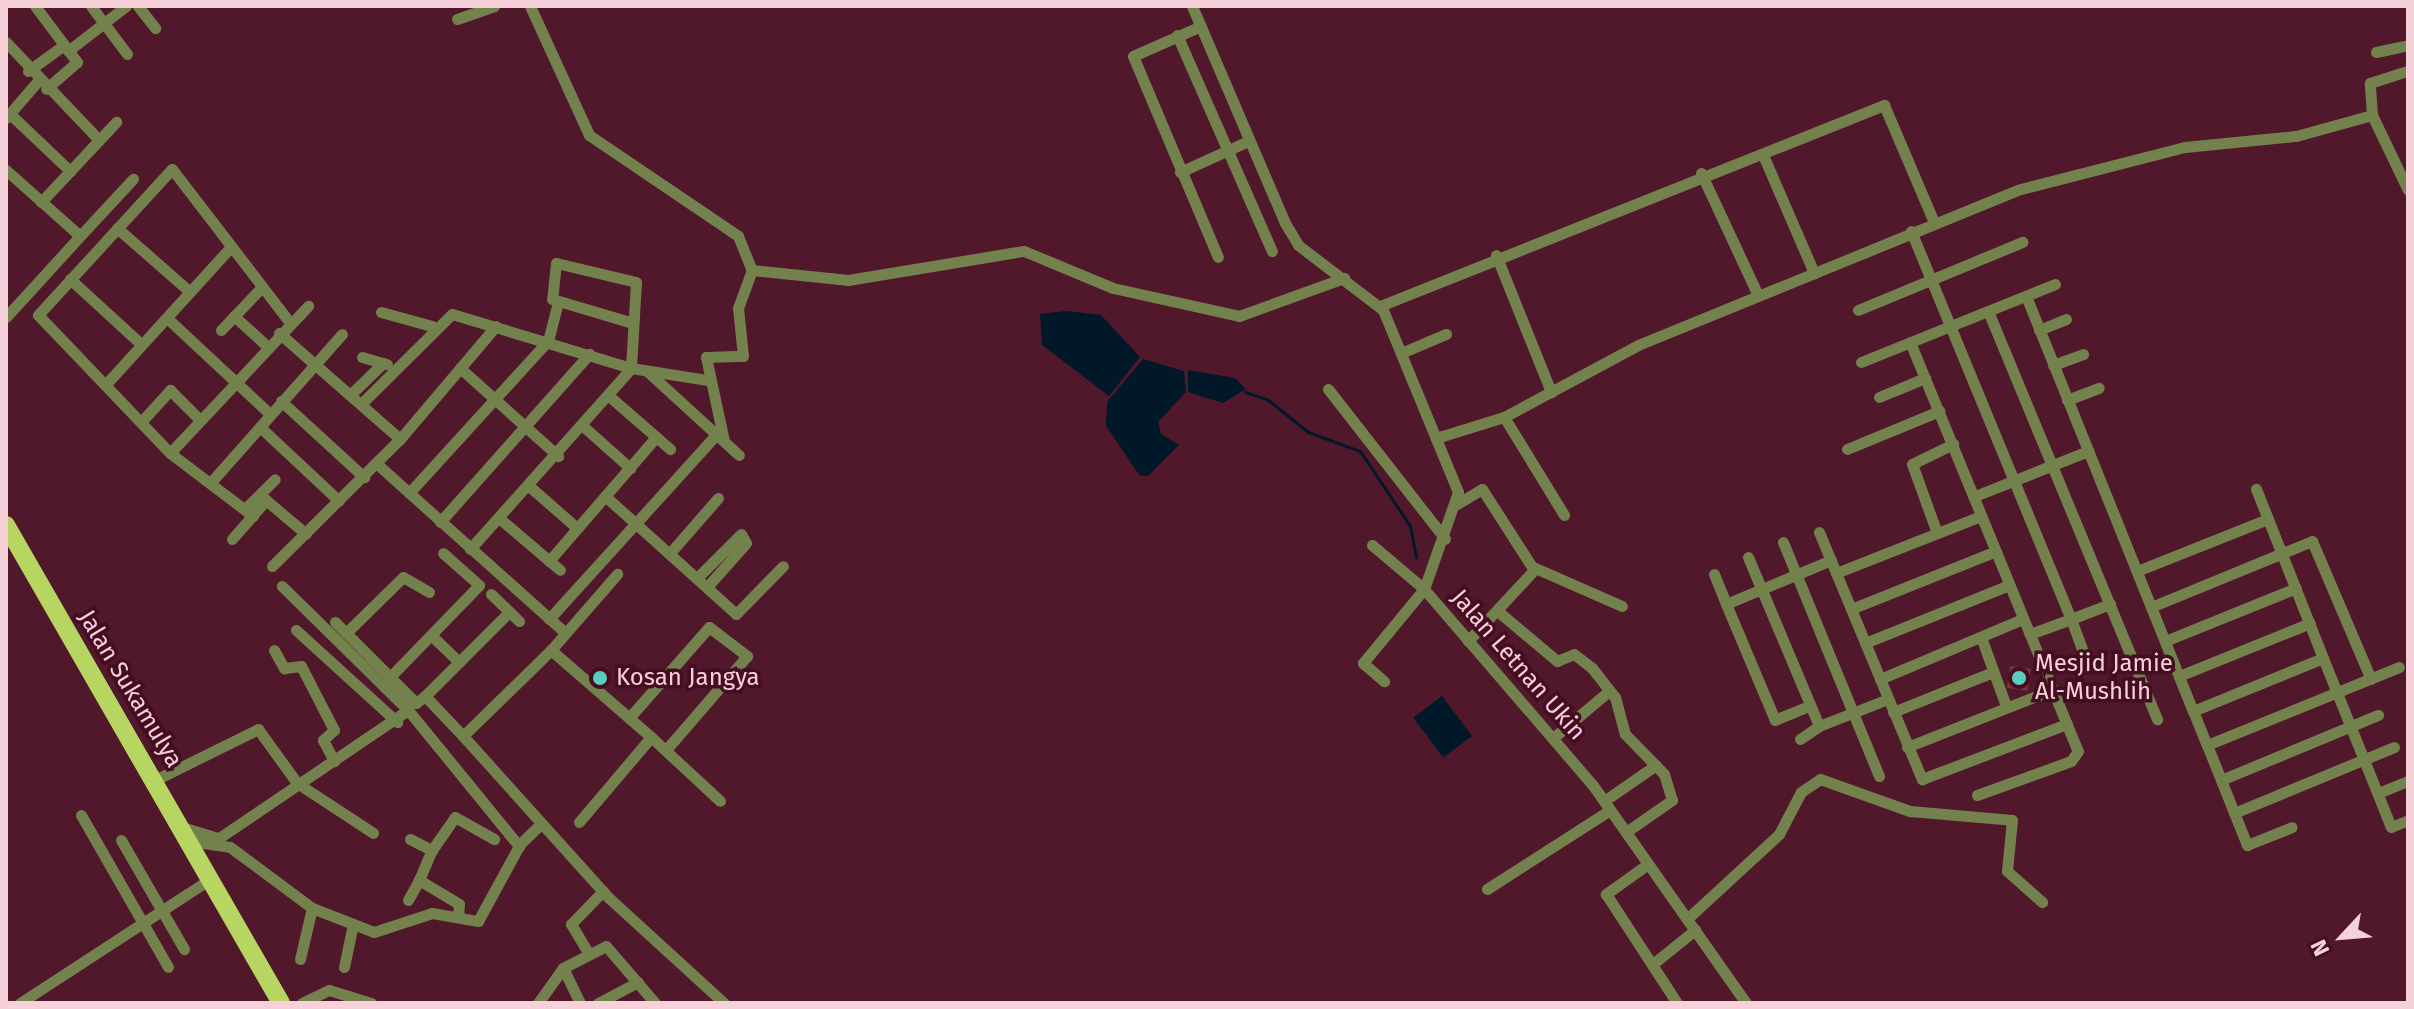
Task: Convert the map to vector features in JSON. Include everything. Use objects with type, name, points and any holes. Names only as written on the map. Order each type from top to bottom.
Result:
[{"type":"main road","name":"Jalan Sukamulya","points":[[6,525],[157,779],[209,880],[281,1003]]},
{"type":"street","points":[[35,6],[66,48],[75,68],[42,86],[8,116],[70,171]]},
{"type":"street","points":[[91,6],[127,54]]},
{"type":"street","points":[[28,71],[126,6]]},
{"type":"street","points":[[457,19],[494,6]]},
{"type":"street","points":[[530,6],[589,135],[738,236],[752,270],[738,308],[743,356],[706,355],[720,438]]},
{"type":"street","points":[[1192,6],[1248,141],[1295,242],[1380,306],[1436,438],[1457,504],[1482,489],[1533,567],[1622,606]]},
{"type":"street","points":[[145,8],[155,28]]},
{"type":"street","points":[[1201,26],[1133,56],[1218,257]]},
{"type":"street","points":[[1177,35],[1272,251]]},
{"type":"street","points":[[6,42],[42,86],[96,137]]},
{"type":"street","points":[[2376,52],[2408,45]]},
{"type":"street","points":[[2408,71],[2373,80],[2372,115],[2405,169],[2408,190]]},
{"type":"street","points":[[1380,306],[1496,255],[1701,173],[1763,155],[1884,105],[1934,222]]},
{"type":"street","points":[[1436,438],[1504,417],[1758,295],[2017,190],[2185,147],[2296,136],[2372,115]]},
{"type":"street","points":[[41,202],[116,122]]},
{"type":"street","points":[[1180,172],[1248,141]]},
{"type":"street","points":[[1763,155],[1814,273]]},
{"type":"street","points":[[249,512],[212,481],[170,453],[107,383],[40,319],[70,279],[172,169],[288,320]]},
{"type":"street","points":[[6,170],[92,255]]},
{"type":"street","points":[[1701,173],[1758,295]]},
{"type":"street","points":[[6,317],[133,179]]},
{"type":"street","points":[[117,228],[190,292]]},
{"type":"street","points":[[1911,231],[2086,660]]},
{"type":"street","points":[[1858,310],[2022,242]]},
{"type":"street","points":[[107,383],[230,248]]},
{"type":"street","points":[[752,270],[848,280],[1032,252],[1113,288],[1239,316],[1344,278]]},
{"type":"street","points":[[1496,255],[1551,392]]},
{"type":"street","points":[[470,549],[584,427],[631,368],[636,282],[563,259],[548,290],[558,302],[633,323]]},
{"type":"street","points":[[70,279],[141,344]]},
{"type":"street","points":[[1861,362],[2055,284]]},
{"type":"street","points":[[221,330],[261,288]]},
{"type":"street","points":[[2026,296],[2247,845],[2292,827]]},
{"type":"street","points":[[409,493],[548,341],[558,302]]},
{"type":"street","points":[[170,453],[268,347],[288,320],[308,306]]},
{"type":"street","points":[[1988,311],[2157,719]]},
{"type":"street","points":[[381,312],[432,326]]},
{"type":"street","points":[[361,404],[432,326],[452,314],[631,368],[708,380]]},
{"type":"street","points":[[234,316],[268,347]]},
{"type":"street","points":[[168,319],[270,414]]},
{"type":"street","points":[[2039,330],[2066,319]]},
{"type":"street","points":[[272,566],[400,439],[496,326]]},
{"type":"street","points":[[279,333],[400,439]]},
{"type":"street","points":[[212,481],[342,334]]},
{"type":"street","points":[[1401,353],[1446,334]]},
{"type":"street","points":[[1910,342],[2067,724],[2076,759],[1977,795]]},
{"type":"street","points":[[440,522],[589,354]]},
{"type":"street","points":[[2053,365],[2083,354]]},
{"type":"street","points":[[362,357],[396,366]]},
{"type":"street","points":[[350,395],[383,363]]},
{"type":"street","points":[[460,368],[558,456]]},
{"type":"street","points":[[648,372],[739,455]]},
{"type":"street","points":[[1879,397],[1925,378]]},
{"type":"street","points":[[2067,400],[2099,388]]},
{"type":"street","points":[[1328,389],[1445,539]]},
{"type":"street","points":[[142,421],[170,390],[200,420]]},
{"type":"street","points":[[609,396],[670,449]]},
{"type":"street","points":[[281,401],[364,477]]},
{"type":"street","points":[[1847,449],[1939,411]]},
{"type":"street","points":[[1504,417],[1564,515]]},
{"type":"street","points":[[260,427],[339,501]]},
{"type":"street","points":[[584,427],[630,468]]},
{"type":"street","points":[[549,561],[656,437]]},
{"type":"street","points":[[549,619],[634,522],[720,438]]},
{"type":"street","points":[[1937,533],[1912,464],[1953,444]]},
{"type":"street","points":[[1975,496],[2088,451]]},
{"type":"street","points":[[376,463],[563,631]]},
{"type":"street","points":[[232,539],[275,479]]},
{"type":"street","points":[[529,486],[577,528]]},
{"type":"street","points":[[2256,489],[2391,827],[2408,820]]},
{"type":"street","points":[[605,496],[738,613],[783,566]]},
{"type":"street","points":[[263,498],[306,534]]},
{"type":"street","points":[[670,553],[718,498]]},
{"type":"street","name":"Jalan Letnan Ukin","points":[[1457,504],[1424,589],[1553,738],[1607,806],[1746,1003]]},
{"type":"street","points":[[1836,573],[1981,516]]},
{"type":"street","points":[[499,518],[560,570]]},
{"type":"street","points":[[2137,571],[2268,519]]},
{"type":"street","points":[[1819,532],[1907,747],[1926,779],[2067,724]]},
{"type":"street","points":[[697,578],[741,534],[746,543],[707,587]]},
{"type":"street","points":[[1783,542],[1879,776]]},
{"type":"street","points":[[2151,607],[2314,543],[2371,679]]},
{"type":"street","points":[[1372,545],[1424,589],[1363,663],[1384,681]]},
{"type":"street","points":[[1851,609],[1996,551]]},
{"type":"street","points":[[390,677],[479,585],[443,553]]},
{"type":"street","points":[[1748,557],[1819,726]]},
{"type":"street","points":[[1726,604],[1831,560]]},
{"type":"street","points":[[1468,641],[1500,613],[1533,567]]},
{"type":"street","points":[[463,736],[551,650],[617,574]]},
{"type":"street","points":[[1714,574],[1775,720],[1809,706]]},
{"type":"street","points":[[347,632],[403,577],[429,592]]},
{"type":"street","points":[[1865,643],[2009,585]]},
{"type":"street","points":[[282,586],[408,710],[519,846]]},
{"type":"street","points":[[2165,641],[2296,588]]},
{"type":"street","points":[[491,594],[519,621]]},
{"type":"street","points":[[2030,634],[2110,604]]},
{"type":"street","points":[[335,622],[416,703],[509,612]]},
{"type":"street","points":[[1500,613],[1557,661],[1571,654],[1585,662],[1609,691],[1625,734],[1656,765],[1672,800],[1626,832]]},
{"type":"street","points":[[1880,679],[2023,619]]},
{"type":"street","points":[[2179,676],[2310,623]]},
{"type":"street","points":[[629,718],[709,627],[747,656],[666,750]]},
{"type":"street","points":[[296,630],[397,722]]},
{"type":"street","points":[[431,635],[459,662]]},
{"type":"street","points":[[1981,637],[2006,706]]},
{"type":"street","points":[[274,650],[284,668],[301,666],[334,730],[323,740],[334,761]]},
{"type":"street","points":[[551,650],[720,801]]},
{"type":"street","points":[[2193,711],[2323,658]]},
{"type":"street","points":[[2207,745],[2399,667]]},
{"type":"street","points":[[1893,712],[1993,672]]},
{"type":"street","points":[[1907,747],[2052,690]]},
{"type":"street","points":[[1553,738],[1609,691]]},
{"type":"street","points":[[425,696],[603,891],[724,1003]]},
{"type":"street","points":[[1800,739],[1819,726],[1888,699]]},
{"type":"street","points":[[186,834],[219,838],[297,783],[397,722],[408,710]]},
{"type":"street","points":[[2221,780],[2378,715]]},
{"type":"street","points":[[157,779],[213,757],[253,728],[268,737],[297,783],[373,833]]},
{"type":"street","points":[[579,822],[651,737]]},
{"type":"street","points":[[2234,813],[2394,747]]},
{"type":"street","points":[[1487,889],[1607,806],[1656,765]]},
{"type":"street","points":[[1687,919],[1779,834],[1801,792],[1820,779],[1910,811],[2012,820],[2007,871],[2042,902]]},
{"type":"street","points":[[2378,793],[2408,781]]},
{"type":"street","points":[[81,815],[168,967]]},
{"type":"street","points":[[408,900],[432,850],[455,817],[494,839]]},
{"type":"street","points":[[186,834],[230,847],[312,908],[374,932],[408,918],[458,917],[478,921],[519,846],[540,825]]},
{"type":"street","points":[[410,839],[432,850]]},
{"type":"street","points":[[121,840],[184,949]]},
{"type":"street","points":[[1648,864],[1606,894],[1654,963],[1677,1003]]},
{"type":"street","points":[[20,1003],[209,880]]},
{"type":"street","points":[[419,880],[459,904],[458,917]]},
{"type":"street","points":[[589,954],[571,924],[603,891]]},
{"type":"street","points":[[300,959],[312,908]]},
{"type":"street","points":[[344,967],[353,924]]},
{"type":"street","points":[[1654,963],[1695,930]]},
{"type":"street","points":[[538,1003],[563,968],[608,946],[655,1003]]},
{"type":"street","points":[[563,968],[580,1003]]},
{"type":"street","points":[[598,1003],[638,982]]},
{"type":"street","points":[[302,1003],[329,990],[371,1003]]},
{"type":"water","points":[[1066,311],[1101,315],[1140,357],[1109,396],[1042,345],[1040,314]]},
{"type":"water","points":[[1143,359],[1184,371],[1186,392],[1158,422],[1161,434],[1179,445],[1148,476],[1140,476],[1106,426],[1107,402]]},
{"type":"water","points":[[1188,370],[1235,378],[1246,389],[1223,403],[1188,392]]},
{"type":"water","points":[[1442,696],[1472,736],[1443,758],[1413,718]]},
{"type":"building","name":"Mesjid Jamie Al-Mushlih","points":[[2010,666],[2031,669],[2028,691],[2007,688]]},
{"type":"waterway","points":[[1245,392],[1267,399],[1308,432],[1360,451],[1410,526],[1416,557]]},
{"type":"place","name":"Kosan Jangya","points":[[600,678]]},
{"type":"place","name":"Mesjid Jamie Al-Mushlih","points":[[2019,678]]}]
